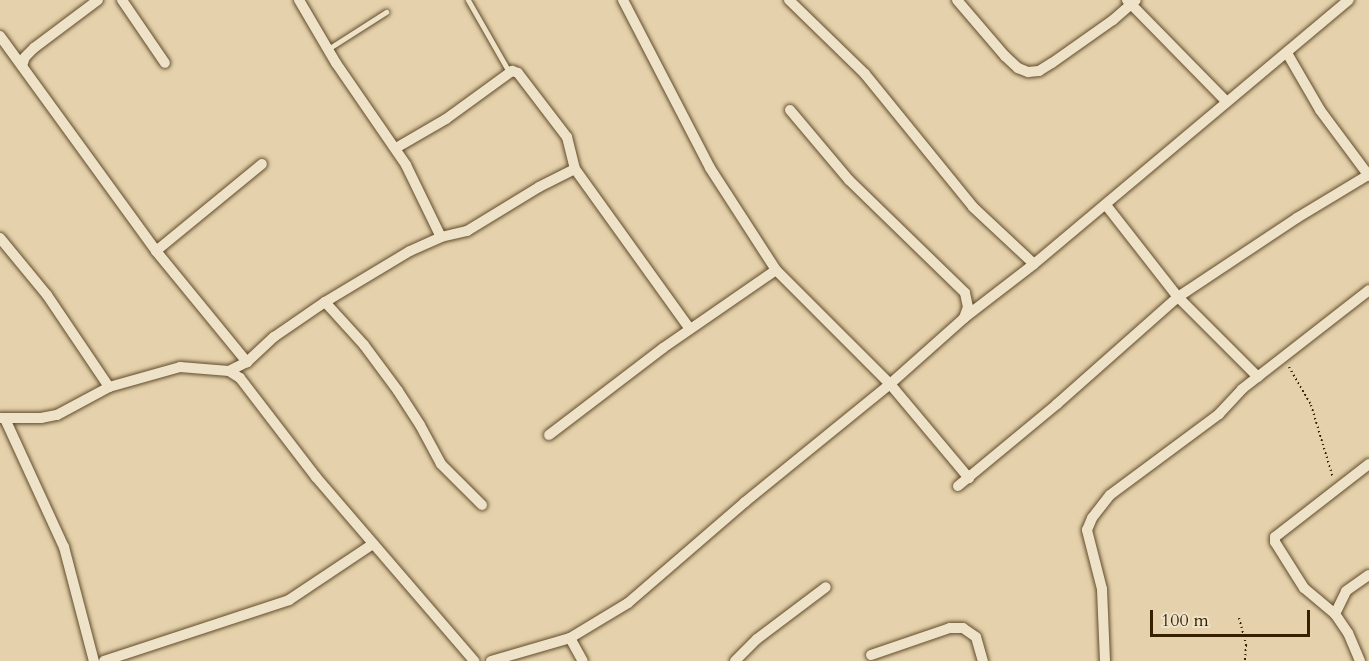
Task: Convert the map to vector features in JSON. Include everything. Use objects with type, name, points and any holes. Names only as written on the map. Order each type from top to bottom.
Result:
[{"type":"street","points":[[22,66],[25,57],[34,48],[98,0]]},
{"type":"street","points":[[122,0],[165,63]]},
{"type":"street","points":[[299,0],[328,49],[396,148],[441,237]]},
{"type":"street","points":[[623,0],[710,168],[776,270],[890,384],[969,478]]},
{"type":"street","points":[[789,0],[865,74],[973,207],[1034,264]]},
{"type":"street","points":[[957,0],[1005,56],[1018,68],[1028,72],[1039,71],[1052,63],[1113,20],[1131,1],[1226,101]]},
{"type":"street","points":[[491,661],[570,638],[628,603],[745,502],[890,384],[964,318],[1106,205],[1226,101],[1349,0]]},
{"type":"street","points":[[0,36],[156,251],[247,362]]},
{"type":"street","points":[[958,486],[1178,297],[1297,218],[1369,175],[1320,110],[1287,53]]},
{"type":"street","points":[[396,148],[446,119],[510,72],[518,73],[567,137],[576,169],[690,329]]},
{"type":"street","points":[[790,110],[849,180],[965,293],[968,308],[964,318]]},
{"type":"street","points":[[156,251],[262,164]]},
{"type":"street","points":[[229,371],[247,362],[274,337],[325,302],[410,251],[441,237],[467,231],[539,187],[576,169]]},
{"type":"street","points":[[1106,205],[1178,297],[1258,377]]},
{"type":"street","points":[[0,238],[47,295],[109,387]]},
{"type":"street","points":[[549,435],[690,329],[776,270]]},
{"type":"street","points":[[1105,661],[1102,589],[1088,530],[1092,518],[1110,495],[1219,414],[1258,377],[1369,290]]},
{"type":"street","points":[[325,302],[364,345],[398,392],[420,425],[441,465],[482,505]]},
{"type":"street","points":[[94,661],[67,556],[3,419],[57,415],[109,387],[180,367],[218,368],[229,371],[240,378],[316,477],[474,661]]},
{"type":"street","points":[[1360,661],[1348,633],[1335,614],[1304,588],[1275,542],[1279,534],[1369,464]]},
{"type":"street","points":[[104,661],[289,600],[321,582],[373,544]]},
{"type":"street","points":[[1335,614],[1346,591],[1369,575]]},
{"type":"street","points":[[735,661],[757,639],[826,587]]},
{"type":"street","points":[[871,655],[950,628],[963,628],[976,637],[983,661]]},
{"type":"street","points":[[570,638],[583,661]]},
{"type":"lane","points":[[468,0],[510,72]]},
{"type":"lane","points":[[328,49],[386,12]]},
{"type":"path","points":[[1280,359],[1301,384],[1311,405],[1339,488]]},
{"type":"path","points":[[1239,618],[1246,645],[1245,661]]}]
